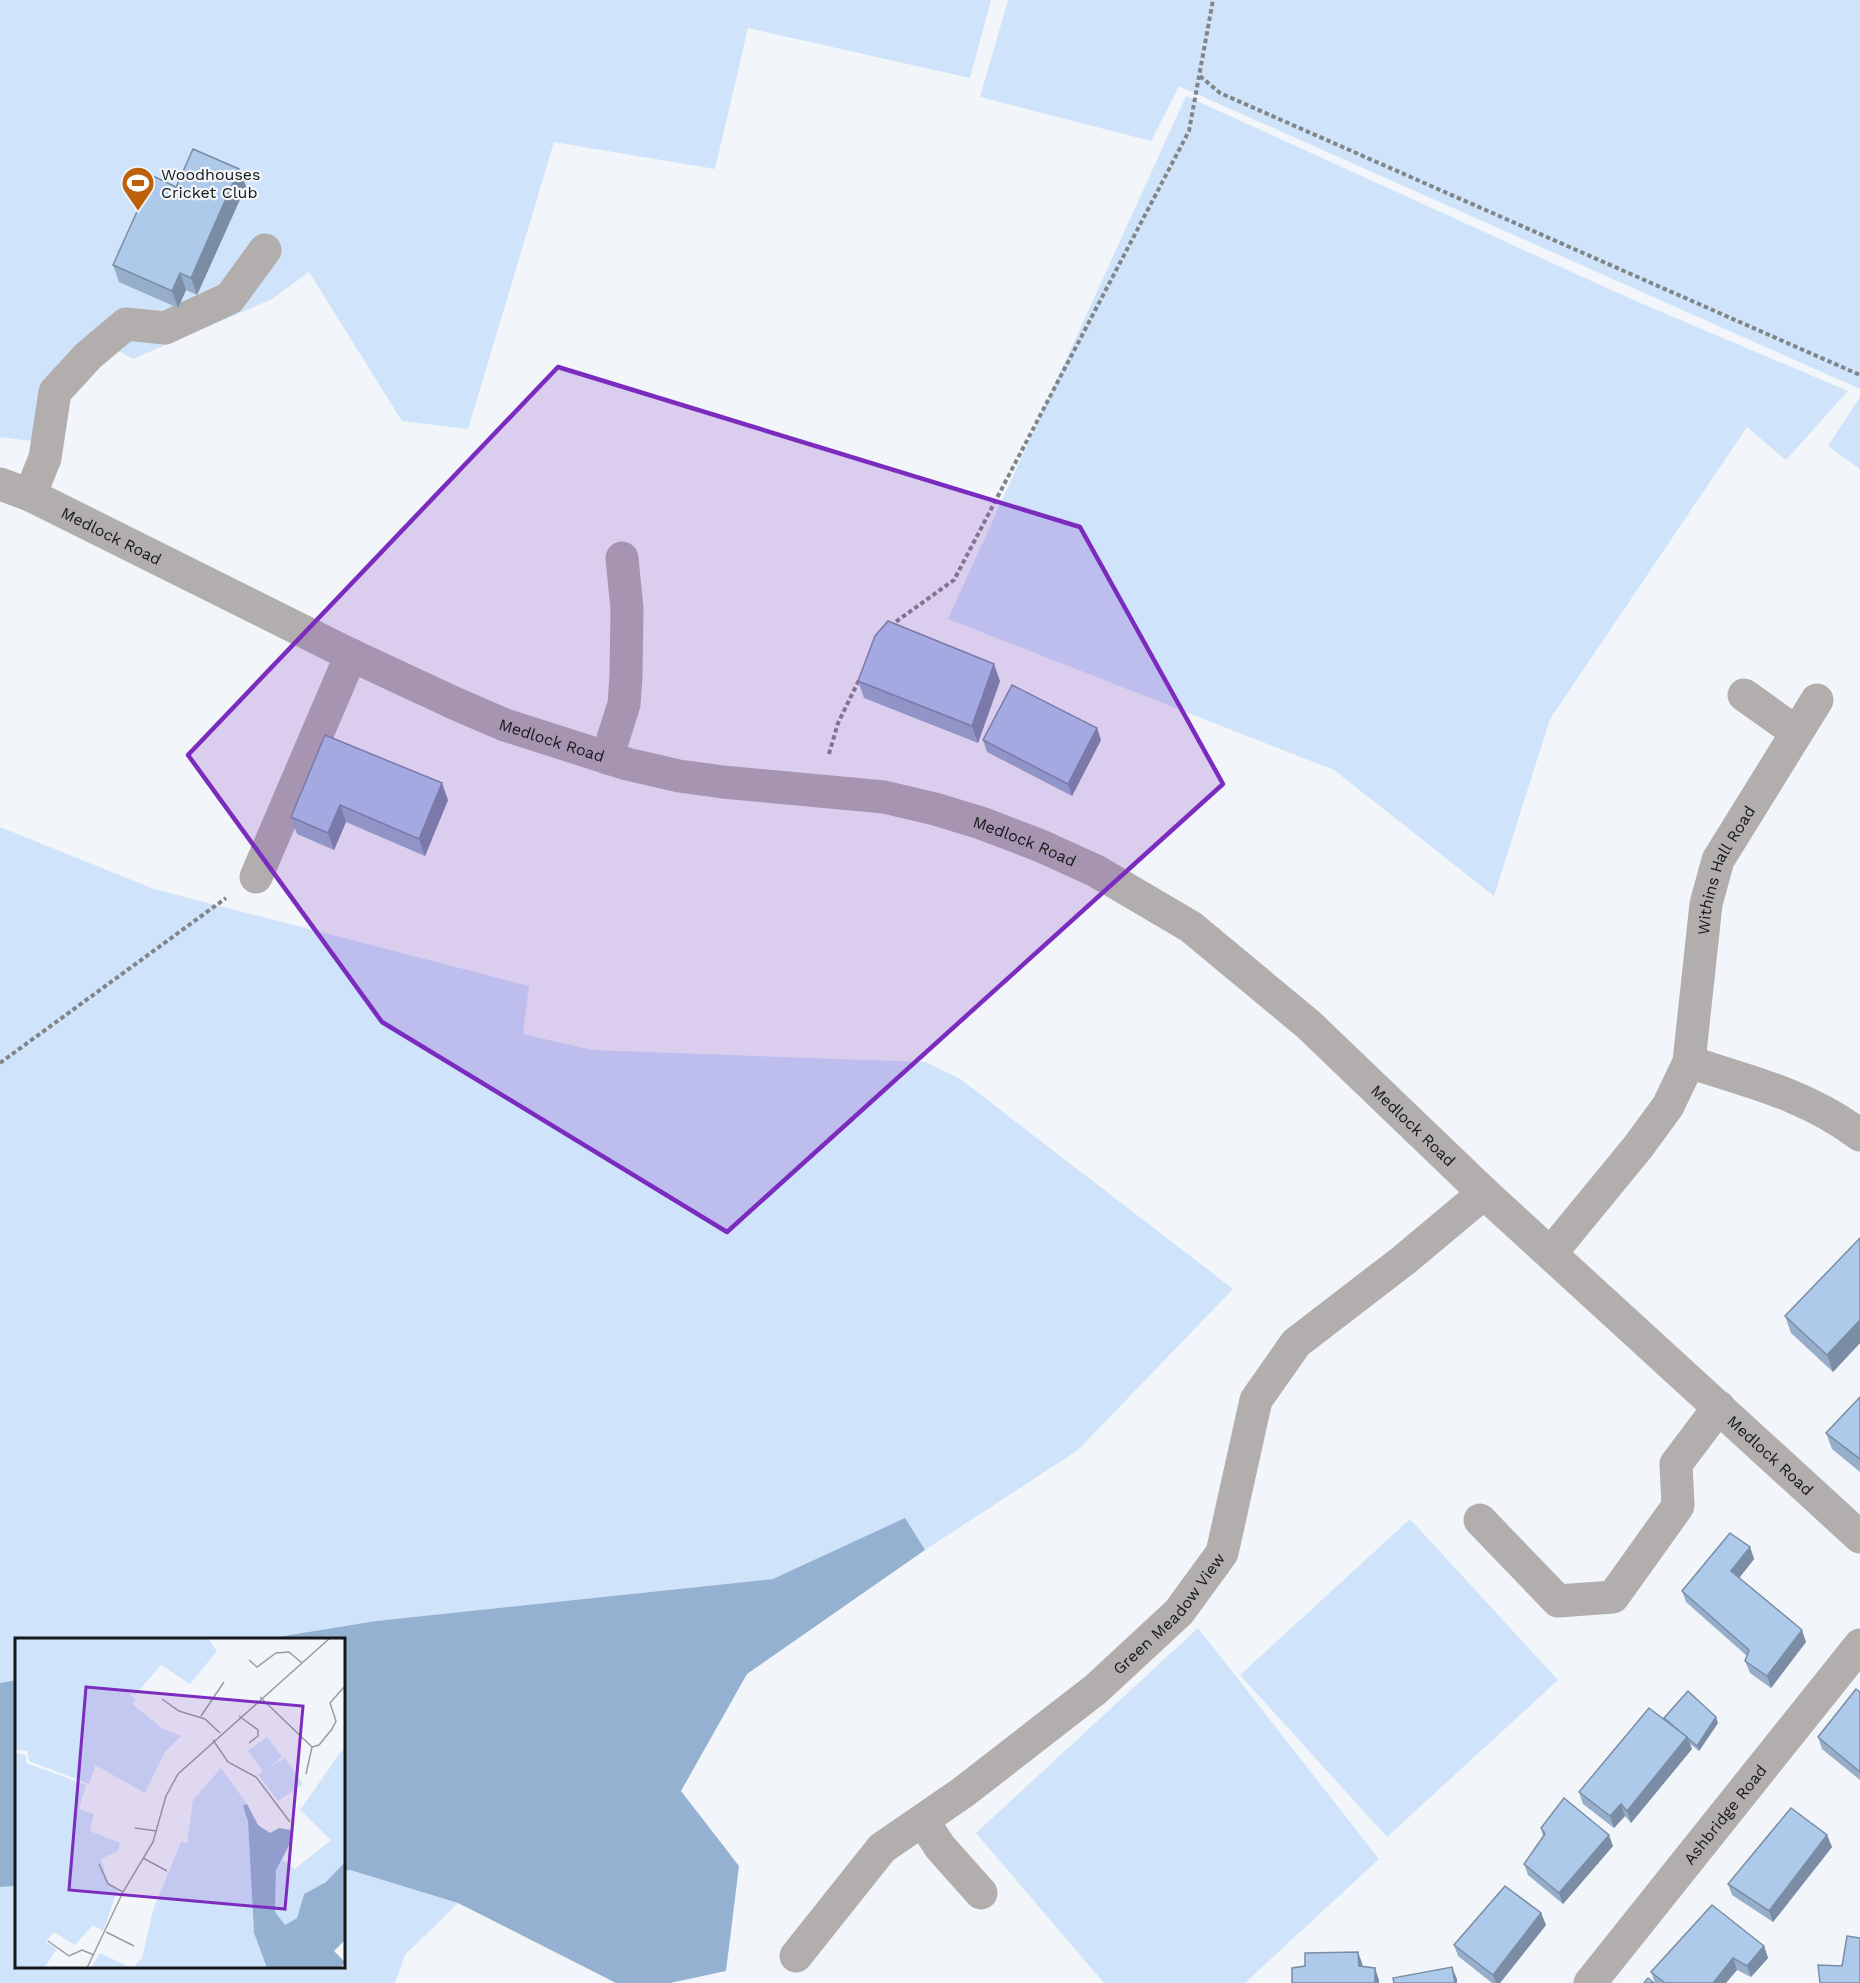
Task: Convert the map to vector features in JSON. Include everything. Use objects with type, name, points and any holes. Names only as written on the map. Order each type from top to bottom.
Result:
[{"type":"street","points":[[30,495],[45,458],[55,392],[88,356],[126,324],[165,328],[230,298],[265,250]]},
{"type":"street","name":"Medlock Road","points":[[0,484],[30,495],[351,655],[505,725],[607,758],[679,776],[884,797],[935,809],[981,823],[1096,870],[1191,927],[1309,1025],[1484,1193],[1860,1537]]},
{"type":"street","points":[[607,758],[624,704],[627,609],[622,558]]},
{"type":"street","points":[[256,877],[351,655]]},
{"type":"street","points":[[1744,695],[1796,732]]},
{"type":"street","name":"Withins Hall Road","points":[[1551,1253],[1638,1147],[1668,1106],[1689,1062],[1706,904],[1718,860],[1817,700]]},
{"type":"street","points":[[1689,1062],[1799,1098],[1860,1135]]},
{"type":"street","name":"Green Meadow View","points":[[796,1956],[882,1848],[923,1821],[1096,1689],[1179,1612],[1221,1553],[1256,1400],[1296,1343],[1404,1260],[1484,1193]]},
{"type":"street","points":[[1480,1520],[1558,1601],[1613,1597],[1678,1506],[1676,1464],[1719,1407]]},
{"type":"street","name":"Ashbridge Road","points":[[1590,1983],[1860,1645]]},
{"type":"street","points":[[923,1821],[940,1847],[981,1893]]},
{"type":"path","points":[[883,630],[954,580],[1189,131],[1213,0]]},
{"type":"path","points":[[1200,76],[1220,93],[1860,375]]},
{"type":"path","points":[[819,790],[838,723],[863,671]]},
{"type":"path","points":[[0,1063],[256,877]]},
{"type":"highlighted area","points":[[558,367],[1080,527],[1223,784],[727,1232],[382,1022],[188,755]]},
{"type":"shaded area","points":[[0,0],[991,0],[970,78],[748,28],[715,169],[554,142],[468,429],[402,421],[309,272],[272,299],[133,359],[113,348],[63,388],[55,444],[0,437]]},
{"type":"shaded area","points":[[1008,0],[1860,0],[1860,389],[1179,86],[1151,141],[980,97]]},
{"type":"shaded area","points":[[1186,96],[1631,299],[1848,391],[1786,460],[1747,427],[1550,719],[1494,896],[1334,770],[948,619]]},
{"type":"shaded area","points":[[1860,397],[1860,469],[1828,446]]},
{"type":"shaded area","points":[[0,827],[154,889],[529,986],[523,1034],[592,1050],[925,1062],[959,1078],[1233,1289],[1078,1450],[925,1550],[773,1579],[376,1621],[271,1638],[15,1638],[15,1680],[0,1683]]},
{"type":"shaded area","points":[[905,1518],[925,1550],[747,1674],[681,1791],[739,1866],[726,1971],[670,1983],[616,1983],[458,1903],[350,1870],[345,1871],[345,1638],[271,1638],[376,1621],[773,1579]]},
{"type":"shaded area","points":[[1410,1519],[1558,1680],[1387,1837],[1240,1675]]},
{"type":"shaded area","points":[[1198,1628],[1379,1859],[1245,1983],[1104,1983],[976,1833]]},
{"type":"shaded area","points":[[15,1680],[15,1886],[0,1887],[0,1683]]},
{"type":"shaded area","points":[[350,1870],[458,1903],[405,1955],[395,1983],[0,1983],[0,1887],[15,1886],[15,1968],[345,1968],[345,1871]]},
{"type":"building","points":[[193,149],[239,169],[191,278],[180,273],[172,291],[113,265],[153,176],[176,187]]},
{"type":"building","points":[[888,621],[994,664],[972,726],[858,681],[875,636]]},
{"type":"building","points":[[1012,685],[1097,728],[1068,784],[983,740]]},
{"type":"building","points":[[325,735],[442,783],[419,839],[340,805],[328,833],[291,817]]},
{"type":"building","points":[[1860,1238],[1860,1320],[1827,1355],[1785,1316]]},
{"type":"building","points":[[1860,1397],[1860,1459],[1826,1433]]},
{"type":"building","points":[[1730,1533],[1750,1547],[1731,1571],[1802,1630],[1767,1676],[1745,1661],[1749,1650],[1682,1591]]},
{"type":"building","points":[[1856,1689],[1860,1692],[1860,1772],[1818,1737]]},
{"type":"building","points":[[1688,1691],[1716,1717],[1697,1746],[1664,1718]]},
{"type":"building","points":[[1649,1708],[1687,1737],[1627,1811],[1621,1804],[1610,1816],[1579,1792]]},
{"type":"building","points":[[1564,1798],[1609,1835],[1559,1893],[1524,1864],[1545,1834],[1541,1828]]},
{"type":"building","points":[[1791,1808],[1827,1835],[1769,1911],[1728,1884]]},
{"type":"building","points":[[1505,1886],[1541,1913],[1493,1975],[1454,1945]]},
{"type":"building","points":[[1712,1905],[1764,1946],[1747,1966],[1733,1958],[1713,1983],[1665,1983],[1651,1972]]},
{"type":"building","points":[[1847,1936],[1860,1938],[1860,1983],[1820,1983],[1818,1965],[1842,1966]]},
{"type":"building","points":[[1358,1952],[1359,1966],[1375,1968],[1375,1983],[1292,1983],[1292,1968],[1305,1966],[1305,1953]]},
{"type":"building","points":[[1452,1967],[1455,1983],[1394,1983],[1393,1978]]},
{"type":"building","points":[[1648,1978],[1654,1983],[1644,1983]]},
{"type":"place","name":"Woodhouses Cricket Club","points":[[138,212]]}]
